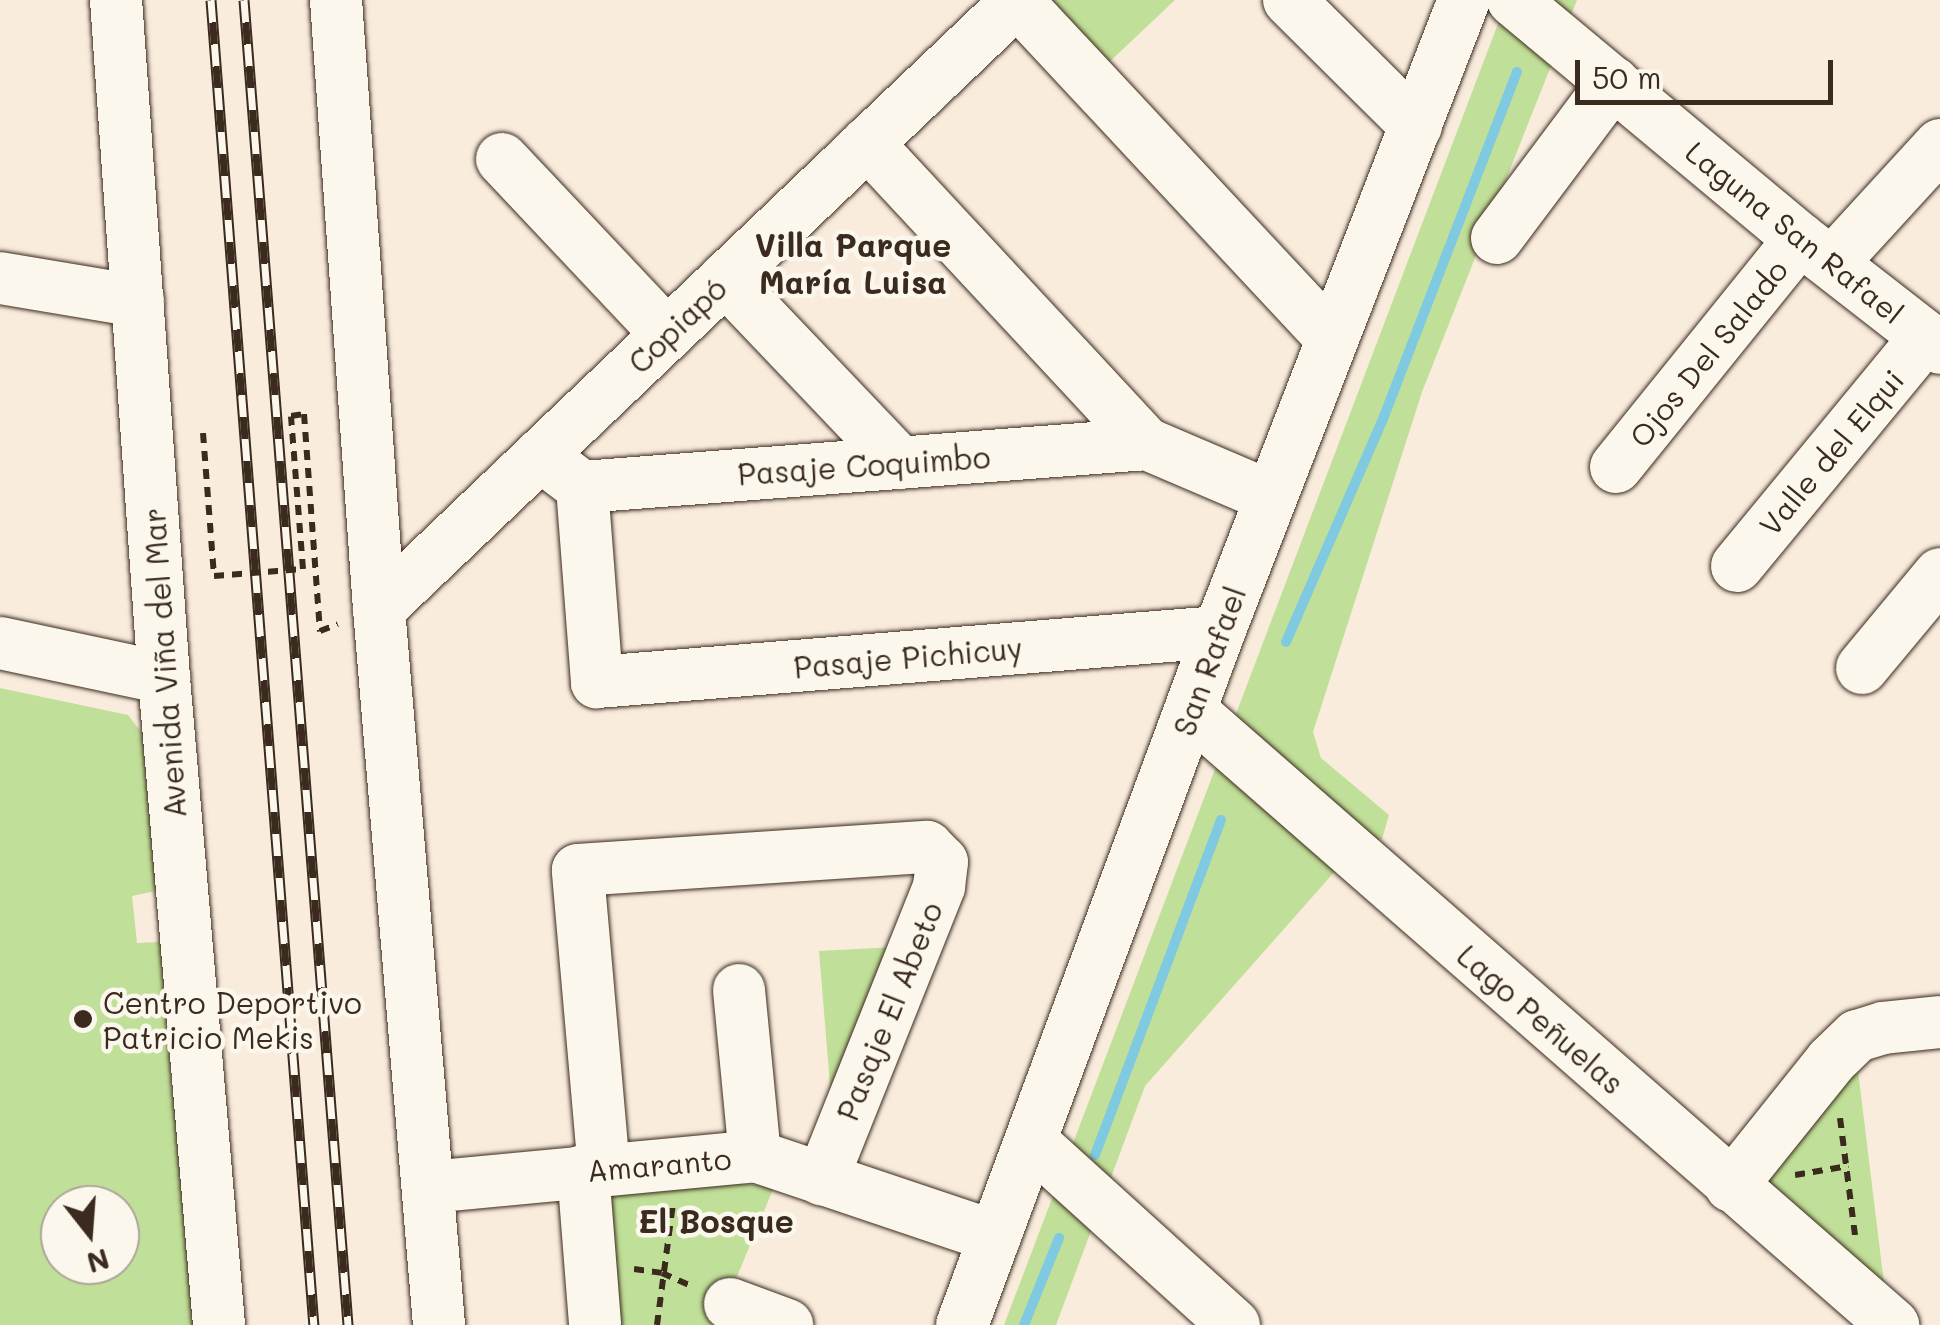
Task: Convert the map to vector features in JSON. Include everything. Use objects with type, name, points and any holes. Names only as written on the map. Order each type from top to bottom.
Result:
[{"type":"street","name":"Avenida Viña del Mar","points":[[116,0],[164,678],[219,1325]]},
{"type":"street","points":[[336,0],[379,609],[439,1325]]},
{"type":"street","points":[[1017,0],[1332,340]]},
{"type":"street","name":"Copiapó","points":[[379,609],[1017,0]]},
{"type":"street","points":[[1289,0],[1416,126]]},
{"type":"street","name":"San Rafael","points":[[962,1325],[1219,632],[1464,0]]},
{"type":"street","name":"Laguna San Rafael","points":[[1513,0],[1933,343]]},
{"type":"street","points":[[1497,238],[1613,83]]},
{"type":"street","points":[[867,143],[1147,444],[1271,497]]},
{"type":"street","name":"Ojos Del Salado","points":[[1616,468],[1816,251],[1940,145]]},
{"type":"street","points":[[502,159],[667,334]]},
{"type":"street","points":[[0,278],[138,302]]},
{"type":"street","points":[[725,279],[900,463]]},
{"type":"street","name":"Valle del Elqui","points":[[1737,566],[1933,343]]},
{"type":"street","name":"Pasaje Coquimbo","points":[[582,486],[1147,444]]},
{"type":"street","points":[[540,455],[582,486]]},
{"type":"street","name":"Pasaje Pichicuy","points":[[582,486],[597,682],[1219,632]]},
{"type":"street","points":[[1862,668],[1940,574]]},
{"type":"street","points":[[0,643],[164,678]]},
{"type":"street","name":"Lago Peñuelas","points":[[1190,711],[1893,1325]]},
{"type":"street","name":"Pasaje El Abeto","points":[[593,1170],[578,870],[927,847],[942,862],[939,887],[822,1179]]},
{"type":"street","points":[[739,990],[755,1156]]},
{"type":"street","points":[[1731,1186],[1831,1061],[1858,1036],[1883,1028],[1940,1022]]},
{"type":"street","points":[[1030,1141],[1234,1325]]},
{"type":"street","name":"Amaranto","points":[[430,1187],[755,1156],[995,1237]]},
{"type":"street","points":[[593,1170],[591,1262],[595,1325]]},
{"type":"street","points":[[730,1304],[787,1325]]},
{"type":"path","points":[[203,433],[214,576],[303,570],[291,416],[304,414],[320,631]]},
{"type":"path","points":[[1831,1061],[1856,1246]]},
{"type":"path","points":[[657,1325],[678,1162]]},
{"type":"path","points":[[591,1262],[662,1273],[730,1304]]},
{"type":"green space","points":[[1048,0],[1175,0],[1104,67]]},
{"type":"green space","points":[[1507,0],[1577,0],[1422,392],[1313,732],[1321,758],[1389,815],[1382,839],[1359,844],[1145,1086],[1056,1325],[1004,1325]]},
{"type":"green space","name":"Centro Deportivo Patricio Mekis","points":[[0,688],[128,715],[148,741],[160,890],[132,896],[137,943],[162,942],[172,1094],[179,1094],[196,1325],[0,1325]]},
{"type":"green space","points":[[895,947],[831,1097],[819,951]]},
{"type":"green space","points":[[1856,1054],[1887,1308],[1745,1182]]},
{"type":"green space","points":[[727,1182],[774,1187],[717,1325],[610,1325],[599,1198]]},
{"type":"waterway","points":[[1286,642],[1383,419],[1517,72]]},
{"type":"waterway","points":[[1095,1155],[1221,820]]},
{"type":"waterway","points":[[1024,1325],[1059,1238]]},
{"type":"railway","points":[[211,0],[314,1325]]},
{"type":"railway","points":[[244,0],[348,1325]]},
{"type":"place","name":"Centro Deportivo Patricio Mekis","points":[[83,1019]]},
{"type":"district","name":"Villa Parque María Luisa","points":[[853,264]]},
{"type":"district","name":"El Bosque","points":[[716,1220]]}]
